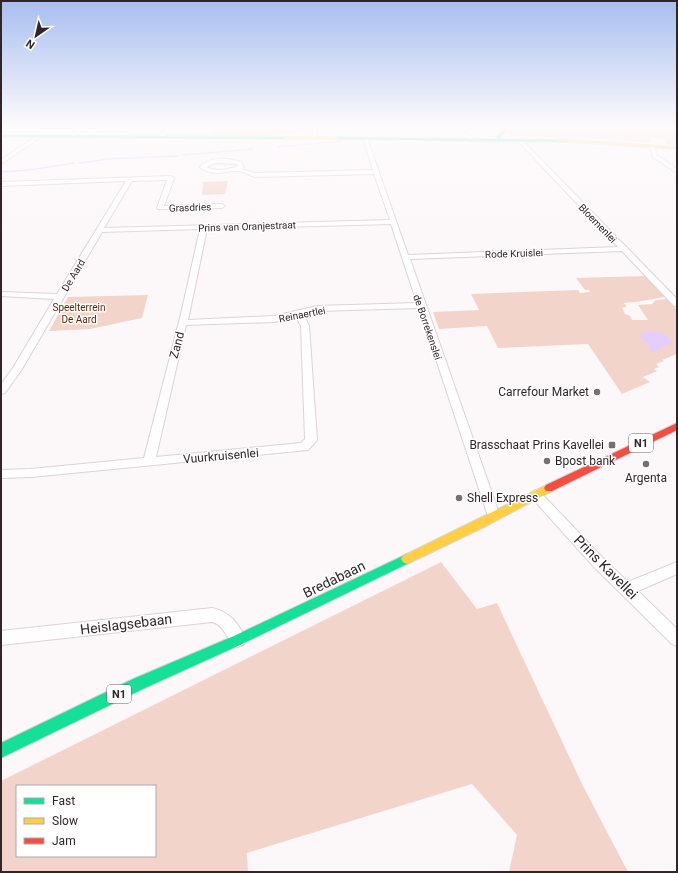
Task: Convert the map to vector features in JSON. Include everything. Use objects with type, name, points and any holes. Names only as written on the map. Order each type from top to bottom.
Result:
[{"type":"street","points":[[204,168],[206,170],[212,171],[237,169],[255,175],[264,176],[375,172]]},
{"type":"street","name":"de Borrekenslei","points":[[374,168],[494,516]]},
{"type":"street","name":"Bloemenlei","points":[[549,168],[677,304]]},
{"type":"street","name":"Grasdries","points":[[130,179],[171,178],[160,208],[222,206]]},
{"type":"street","points":[[1,184],[130,179]]},
{"type":"street","name":"De Aard","points":[[1,391],[17,369],[130,179]]},
{"type":"street","name":"Prins van Oranjestraat","points":[[100,230],[393,222]]},
{"type":"street","name":"Zand","points":[[150,462],[156,428],[183,323],[204,227]]},
{"type":"street","name":"Rode Kruislei","points":[[405,257],[624,249]]},
{"type":"street","points":[[1,294],[59,297]]},
{"type":"street","name":"Reinaertlei","points":[[183,323],[274,319],[317,309],[420,305]]},
{"type":"street","name":"Vuurkruisenlei","points":[[1,474],[31,473],[304,447],[310,440],[305,326],[303,319],[299,314]]},
{"type":"street","name":"Bredabaan","points":[[1,751],[138,684],[238,640],[677,426]]},
{"type":"street","name":"Prins Kavellei","points":[[536,495],[599,563],[677,639]]},
{"type":"street","points":[[627,589],[677,568]]},
{"type":"street","name":"Heislagsebaan","points":[[1,638],[212,615],[220,616],[226,620],[238,640]]},
{"type":"green space","points":[[228,181],[225,194],[202,195],[203,182]]},
{"type":"green space","points":[[646,276],[665,297],[624,303],[627,307],[622,307],[625,314],[630,316],[632,320],[648,320],[638,305],[652,304],[656,300],[667,299],[677,310],[677,354],[656,364],[659,367],[654,369],[657,371],[643,377],[650,382],[622,394],[588,344],[498,348],[487,326],[439,329],[433,312],[479,310],[471,294],[578,290],[580,293],[590,292],[589,290],[585,290],[576,278]]},
{"type":"green space","name":"Speelterrein De Aard","points":[[148,295],[142,318],[90,329],[49,331],[68,297]]},
{"type":"green space","points":[[441,562],[477,609],[497,603],[583,786],[628,872],[509,872],[517,835],[472,784],[247,853],[248,872],[1,872],[1,781]]},
{"type":"shaded area","points":[[652,331],[662,333],[667,336],[672,344],[661,347],[654,353],[650,352],[647,343],[639,336],[643,332]]},
{"type":"waterway","points":[[1,172],[44,168]]},
{"type":"traffic: fast","points":[[1,751],[138,684],[238,640],[407,559]]},
{"type":"traffic: slow","points":[[407,559],[478,525],[549,488]]},
{"type":"traffic: jam","points":[[549,488],[677,426]]},
{"type":"place","name":"Carrefour Market","points":[[597,392]]},
{"type":"place","name":"Brasschaat Prins Kavellei","points":[[612,445]]},
{"type":"place","name":"Bpost bank","points":[[547,461]]},
{"type":"place","name":"Argenta","points":[[646,464]]},
{"type":"place","name":"Shell Express","points":[[459,498]]}]
